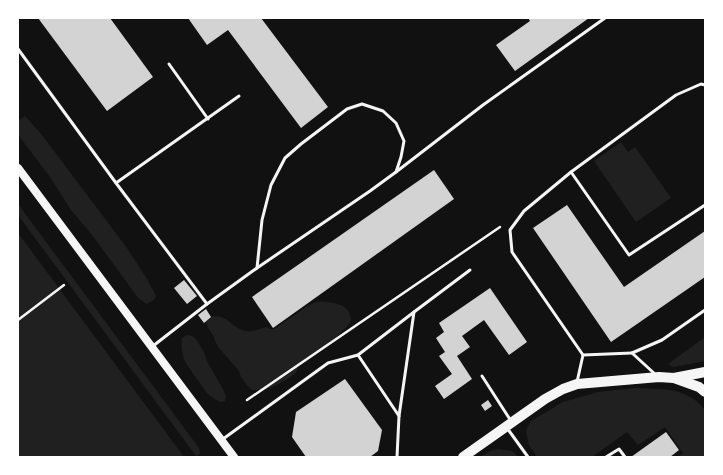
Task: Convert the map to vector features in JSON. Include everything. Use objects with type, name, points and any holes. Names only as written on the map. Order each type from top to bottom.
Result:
[{"type":"main road","points":[[18,168],[234,457]]},
{"type":"main road","points":[[463,457],[545,399],[563,389],[577,384],[659,377],[674,378],[705,372]]},
{"type":"main road","points":[[674,378],[699,387],[705,392]]},
{"type":"lane","points":[[152,348],[207,304],[396,172],[483,105],[605,18]]},
{"type":"lane","points":[[18,49],[207,304]]},
{"type":"lane","points":[[168,64],[208,119]]},
{"type":"lane","points":[[577,384],[583,355],[512,252],[510,230],[524,211],[571,172],[676,94],[701,84],[705,84]]},
{"type":"lane","points":[[116,183],[239,96]]},
{"type":"lane","points":[[257,268],[262,220],[271,185],[285,158],[347,109],[362,104],[383,111],[396,123],[404,141],[396,172]]},
{"type":"lane","points":[[571,172],[629,255],[705,205]]},
{"type":"lane","points":[[221,440],[328,362],[358,355],[470,270]]},
{"type":"lane","points":[[583,355],[632,353],[662,340],[705,310]]},
{"type":"lane","points":[[397,457],[400,416],[414,312]]},
{"type":"lane","points":[[632,353],[659,377]]},
{"type":"lane","points":[[358,355],[400,416]]},
{"type":"lane","points":[[482,376],[528,457]]},
{"type":"lane","points":[[606,457],[619,449],[625,457]]},
{"type":"path","points":[[247,400],[504,224]]},
{"type":"path","points":[[18,320],[64,285]]},
{"type":"shaded area","points":[[25,116],[42,135],[127,248],[156,296],[154,300],[147,304],[139,299],[92,235],[71,210],[50,177],[19,136],[18,121]]},
{"type":"shaded area","points":[[621,142],[628,152],[635,147],[671,198],[636,222],[594,161]]},
{"type":"shaded area","points":[[18,204],[199,448],[200,454],[196,456],[18,215]]},
{"type":"shaded area","points":[[18,233],[184,457],[18,457]]},
{"type":"shaded area","points":[[316,302],[334,303],[345,308],[351,317],[350,323],[319,352],[298,366],[296,373],[273,387],[263,390],[252,390],[247,385],[241,377],[239,371],[219,348],[208,328],[206,321],[209,317],[215,316],[221,317],[236,327],[246,331],[254,331],[267,327],[274,329],[306,307]]},
{"type":"shaded area","points":[[187,335],[196,339],[204,352],[207,361],[224,391],[226,396],[225,401],[221,402],[216,400],[207,393],[185,362],[182,338]]},
{"type":"shaded area","points":[[705,337],[705,361],[673,367],[668,364]]},
{"type":"shaded area","points":[[635,388],[664,389],[682,393],[698,402],[705,410],[705,457],[677,457],[683,453],[665,427],[638,445],[627,432],[592,457],[537,457],[529,445],[526,432],[531,421],[563,402],[598,392]]},
{"type":"shaded area","points":[[498,449],[512,451],[518,457],[480,457],[490,451]]},
{"type":"building","points":[[38,18],[110,18],[153,77],[107,111]]},
{"type":"building","points":[[188,18],[261,18],[328,107],[301,128],[228,30],[207,45]]},
{"type":"building","points":[[528,18],[589,18],[515,71],[496,45],[530,21]]},
{"type":"building","points":[[434,170],[454,199],[273,328],[252,297]]},
{"type":"building","points":[[567,205],[624,287],[705,231],[705,277],[611,342],[533,228]]},
{"type":"building","points":[[184,280],[197,296],[187,304],[174,288]]},
{"type":"building","points":[[490,288],[527,342],[509,355],[484,320],[462,336],[470,347],[457,356],[472,379],[444,399],[435,386],[452,374],[439,356],[445,352],[436,338],[444,332],[439,323]]},
{"type":"building","points":[[206,309],[211,317],[204,323],[198,315]]},
{"type":"building","points":[[345,379],[382,430],[378,451],[370,457],[306,457],[292,437],[296,412]]},
{"type":"building","points":[[488,400],[492,406],[485,411],[481,405]]},
{"type":"building","points":[[666,432],[679,450],[670,457],[631,457]]}]
